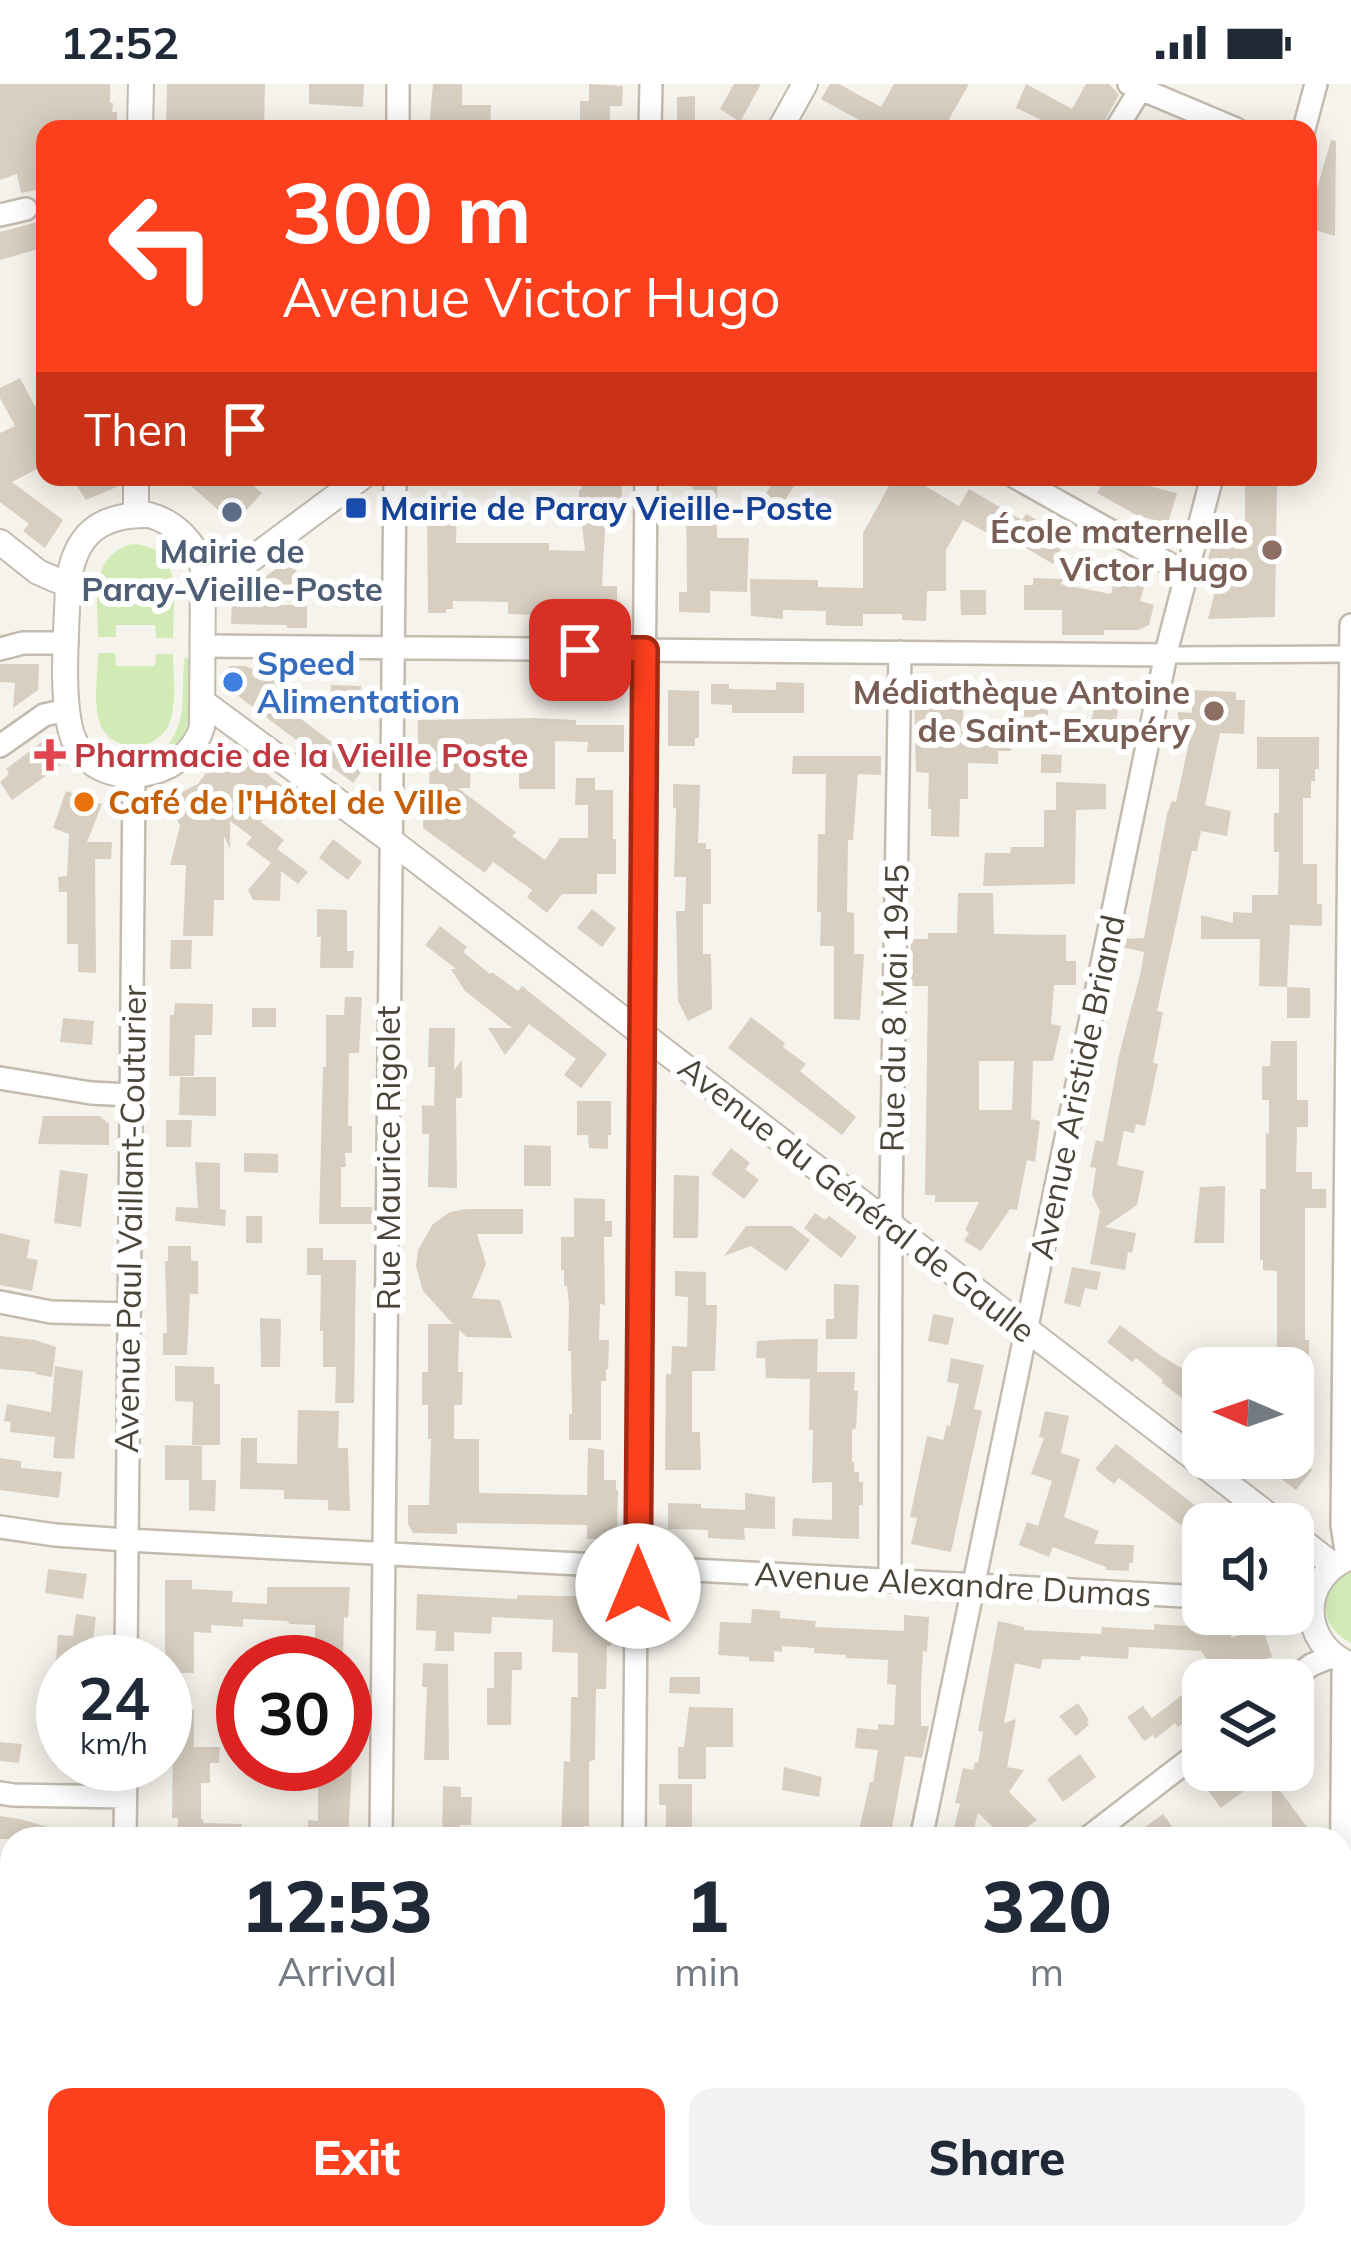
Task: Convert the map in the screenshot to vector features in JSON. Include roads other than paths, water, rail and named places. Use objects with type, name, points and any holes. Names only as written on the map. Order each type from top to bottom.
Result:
[{"type":"street","points":[[140,120],[141,84]]},
{"type":"street","points":[[398,84],[398,120]]},
{"type":"street","points":[[650,120],[651,84]]},
{"type":"street","points":[[785,120],[805,84]]},
{"type":"street","points":[[1306,120],[1316,84]]},
{"type":"street","points":[[1120,120],[1135,87],[1214,120]]},
{"type":"street","points":[[0,215],[35,207]]},
{"type":"street","points":[[136,486],[136,515]]},
{"type":"street","points":[[204,581],[246,563],[350,486]]},
{"type":"street","name":"Rue Maurice Rigolet","points":[[381,1827],[395,486]]},
{"type":"street","points":[[634,1827],[646,486]]},
{"type":"street","points":[[1031,486],[1186,574]]},
{"type":"street","name":"Avenue Aristide Briand","points":[[924,1827],[1166,655],[1210,486]]},
{"type":"street","points":[[119,516],[161,518],[200,557],[204,581],[199,736],[185,754],[152,774],[115,773],[84,756],[73,738],[67,710],[68,585],[78,548],[92,530],[119,516]]},
{"type":"street","points":[[0,542],[38,572],[68,585]]},
{"type":"street","points":[[1314,1589],[1344,1560],[1351,625]]},
{"type":"street","points":[[0,649],[23,643],[67,643]]},
{"type":"street","points":[[203,646],[1351,654]]},
{"type":"street","name":"Rue du 8 Mai 1945","points":[[890,1580],[900,652]]},
{"type":"street","name":"Avenue du Général de Gaulle","points":[[202,702],[390,840],[1253,1503]]},
{"type":"street","points":[[0,746],[44,715],[67,710]]},
{"type":"street","name":"Avenue Paul Vaillant-Couturier","points":[[126,1635],[134,776]]},
{"type":"street","points":[[0,1078],[130,1095]]},
{"type":"street","points":[[0,1302],[51,1312],[129,1315]]},
{"type":"street","name":"Avenue Alexandre Dumas","points":[[0,1527],[127,1540],[1182,1596]]},
{"type":"street","points":[[1314,1545],[1344,1560]]},
{"type":"street","points":[[1314,1630],[1343,1661],[1341,1827]]},
{"type":"street","points":[[1102,1827],[1182,1765]]},
{"type":"street","points":[[125,1791],[125,1827]]},
{"type":"street","points":[[0,1793],[125,1797]]},
{"type":"place","name":"Mairie de Paray Vieille-Poste","points":[[356,508]]},
{"type":"place","name":"Mairie de Paray-Vieille-Poste","points":[[232,512]]},
{"type":"place","name":"École maternelle Victor Hugo","points":[[1272,550]]},
{"type":"place","name":"Speed Alimentation","points":[[233,682]]},
{"type":"place","name":"Médiathèque Antoine de Saint-Exupéry","points":[[1214,711]]},
{"type":"place","name":"Pharmacie de la Vieille Poste","points":[[50,755]]},
{"type":"place","name":"Café de l'Hôtel de Ville","points":[[84,802]]}]
